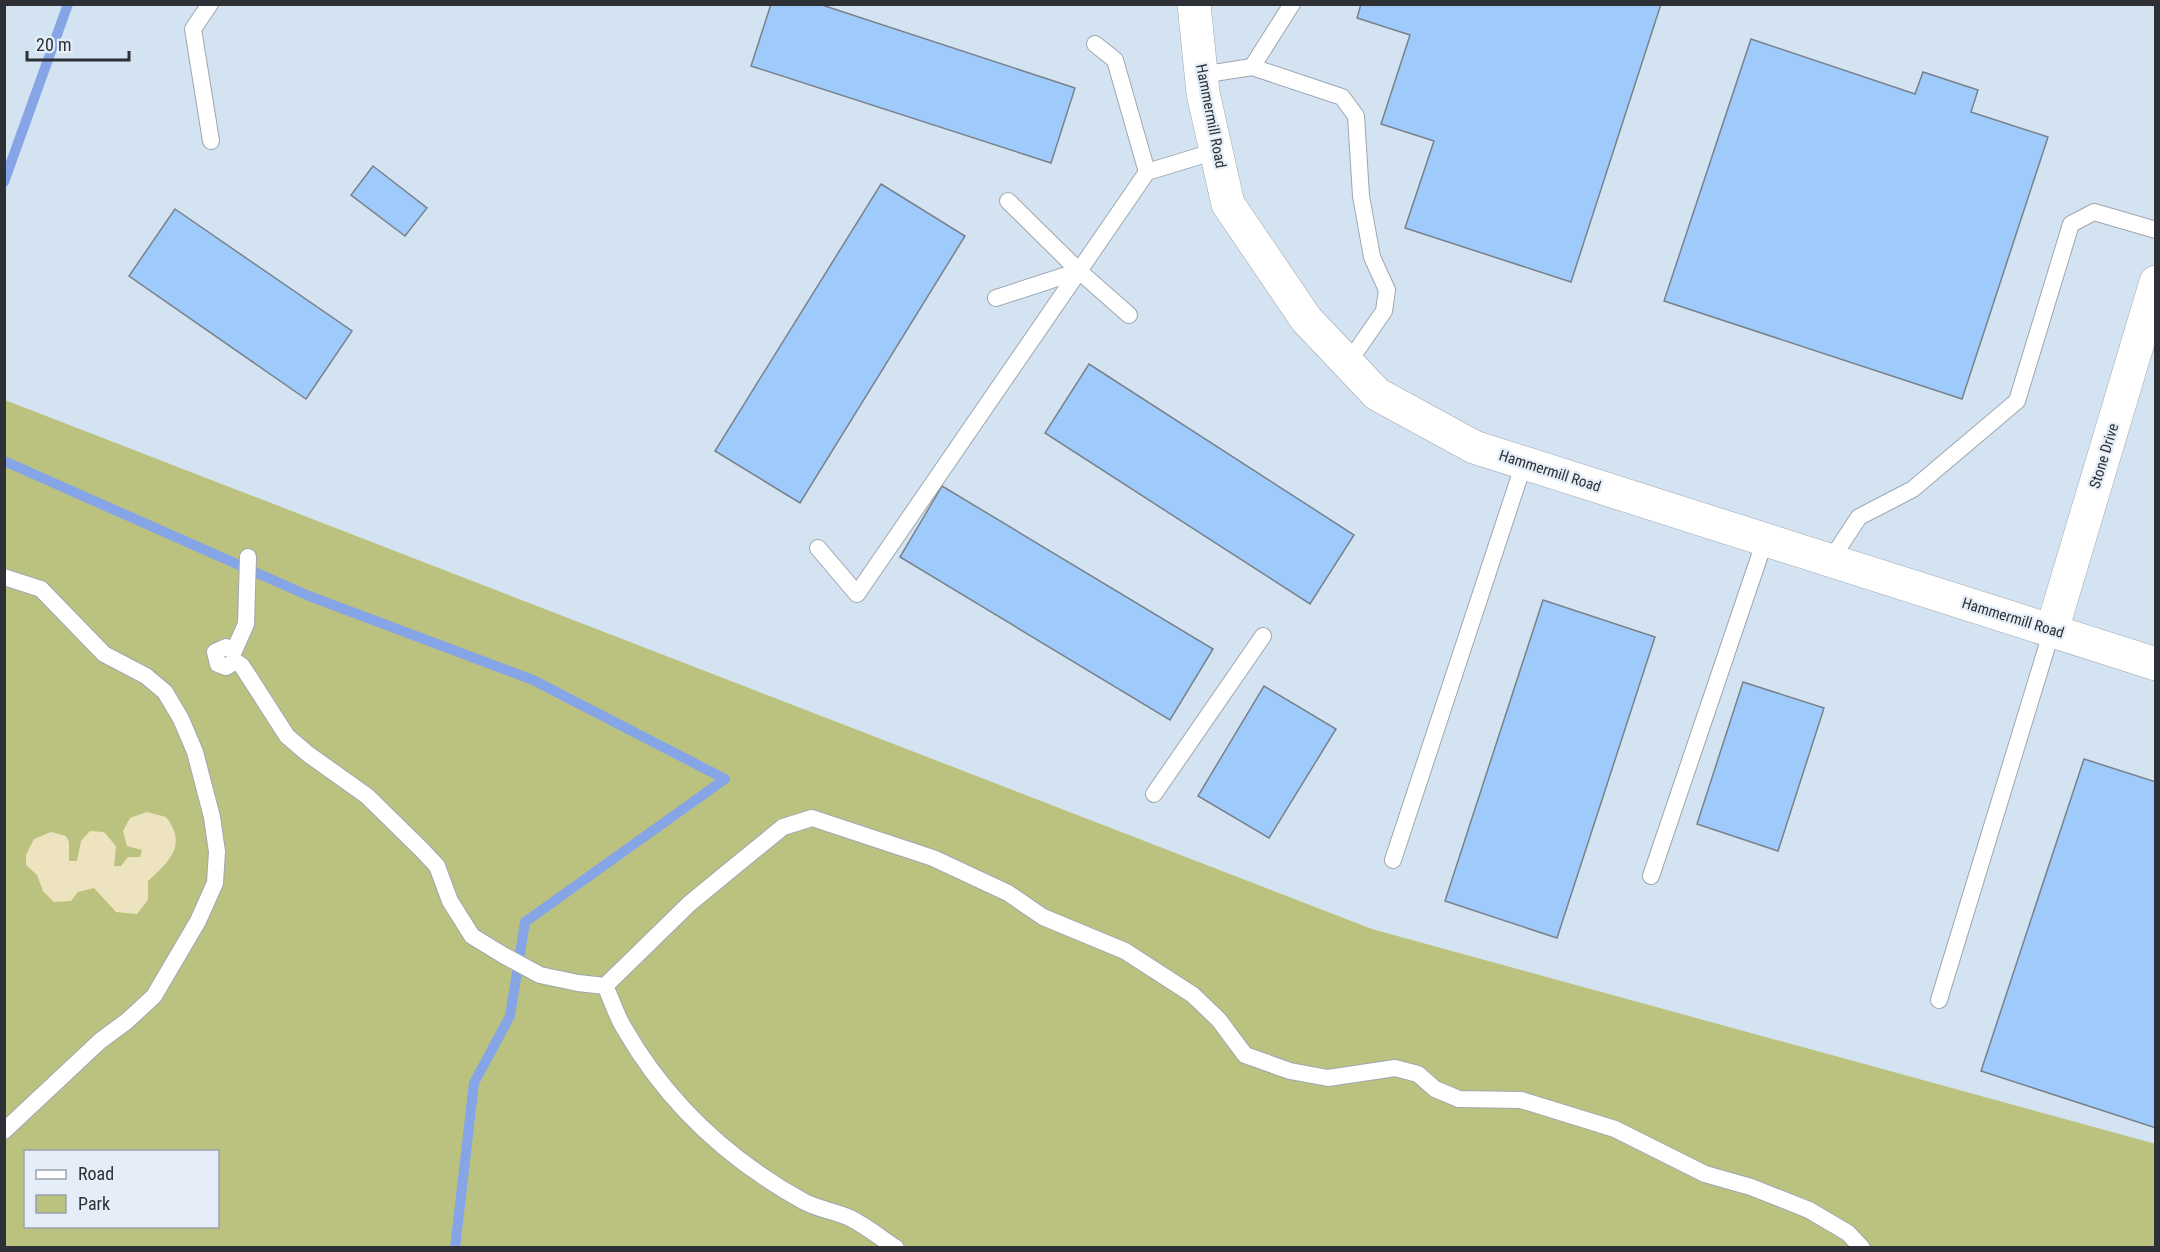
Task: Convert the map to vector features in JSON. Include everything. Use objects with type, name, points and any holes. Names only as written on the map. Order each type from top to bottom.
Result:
[{"type":"street","name":"Hammermill Road","points":[[1194,4],[1203,93],[1228,204],[1306,319],[1377,394],[1474,447],[2156,664]]},
{"type":"street","name":"Stone Drive","points":[[2052,630],[2156,282]]},
{"type":"lane","points":[[210,4],[193,29],[211,141]]},
{"type":"lane","points":[[1252,67],[1292,4]]},
{"type":"lane","points":[[1095,44],[1114,60],[1147,172]]},
{"type":"lane","points":[[1201,75],[1252,67],[1342,97],[1356,116],[1361,196],[1372,256],[1387,290],[1384,311],[1348,363]]},
{"type":"lane","points":[[818,548],[857,594],[1147,172],[1216,151]]},
{"type":"lane","points":[[1008,201],[1079,271],[1129,315]]},
{"type":"lane","points":[[1830,561],[1859,517],[1913,489],[2017,401],[2071,224],[2094,212],[2156,230]]},
{"type":"lane","points":[[996,298],[1079,271]]},
{"type":"lane","points":[[1393,860],[1524,463]]},
{"type":"lane","points":[[1651,876],[1765,540]]},
{"type":"lane","points":[[248,557],[246,624],[234,651],[226,647],[215,652],[218,664],[226,667],[235,661],[242,666],[287,736],[367,796],[437,866],[450,901],[472,936],[540,975],[605,986]]},
{"type":"lane","points":[[4,577],[41,589],[104,654],[146,676],[165,692],[182,719],[195,752],[212,817],[217,852],[214,882],[198,921],[154,996],[127,1021],[100,1041],[4,1131]]},
{"type":"lane","points":[[1939,1000],[2052,630]]},
{"type":"lane","points":[[1154,794],[1263,636]]},
{"type":"lane","points":[[605,986],[689,904],[783,827],[812,818],[933,858],[1008,893],[1043,917],[1125,951],[1193,995],[1219,1020],[1245,1055],[1290,1071],[1328,1078],[1395,1068],[1418,1074],[1435,1089],[1459,1099],[1521,1100],[1615,1129],[1705,1174],[1751,1187],[1809,1210],[1848,1233],[1862,1248]]},
{"type":"lane","points":[[605,986],[623,1027],[651,1068],[676,1103],[716,1143],[764,1177],[805,1202],[850,1218],[896,1248]]},
{"type":"shaded area","points":[[4,5],[2155,5],[2155,1144],[1372,929],[5,400]]},
{"type":"green space","points":[[5,400],[1372,929],[2156,1144],[2155,1248],[5,1247]]},
{"type":"sand","points":[[147,812],[166,817],[172,827],[176,845],[169,860],[148,881],[148,900],[137,914],[116,912],[94,888],[78,892],[71,901],[54,902],[43,891],[37,875],[26,865],[26,855],[34,839],[51,832],[66,836],[69,842],[69,861],[77,861],[81,841],[90,831],[104,832],[116,846],[114,866],[121,866],[128,857],[140,857],[142,850],[127,846],[123,831],[130,818]]},
{"type":"building","points":[[771,4],[819,4],[1075,88],[1051,163],[751,66]]},
{"type":"building","points":[[1361,4],[1661,4],[1571,282],[1405,228],[1434,141],[1381,124],[1410,35],[1357,18]]},
{"type":"building","points":[[1751,39],[1915,94],[1923,72],[1978,90],[1971,112],[2048,137],[1962,399],[1664,301]]},
{"type":"building","points":[[373,166],[427,208],[405,236],[351,195]]},
{"type":"building","points":[[881,184],[965,236],[800,503],[715,451]]},
{"type":"building","points":[[175,209],[352,331],[306,399],[129,276]]},
{"type":"building","points":[[1089,364],[1354,535],[1310,604],[1045,433]]},
{"type":"building","points":[[942,486],[1213,649],[1170,720],[900,557]]},
{"type":"building","points":[[1543,600],[1655,637],[1557,938],[1445,901]]},
{"type":"building","points":[[1743,682],[1824,708],[1778,851],[1697,824]]},
{"type":"building","points":[[1264,686],[1336,729],[1269,838],[1198,796]]},
{"type":"building","points":[[2084,759],[2156,782],[2156,1128],[1981,1071]]},
{"type":"waterway","points":[[4,182],[68,4]]},
{"type":"waterway","points":[[4,461],[309,596],[533,680],[725,779],[525,922],[510,1016],[474,1083],[455,1248]]}]
